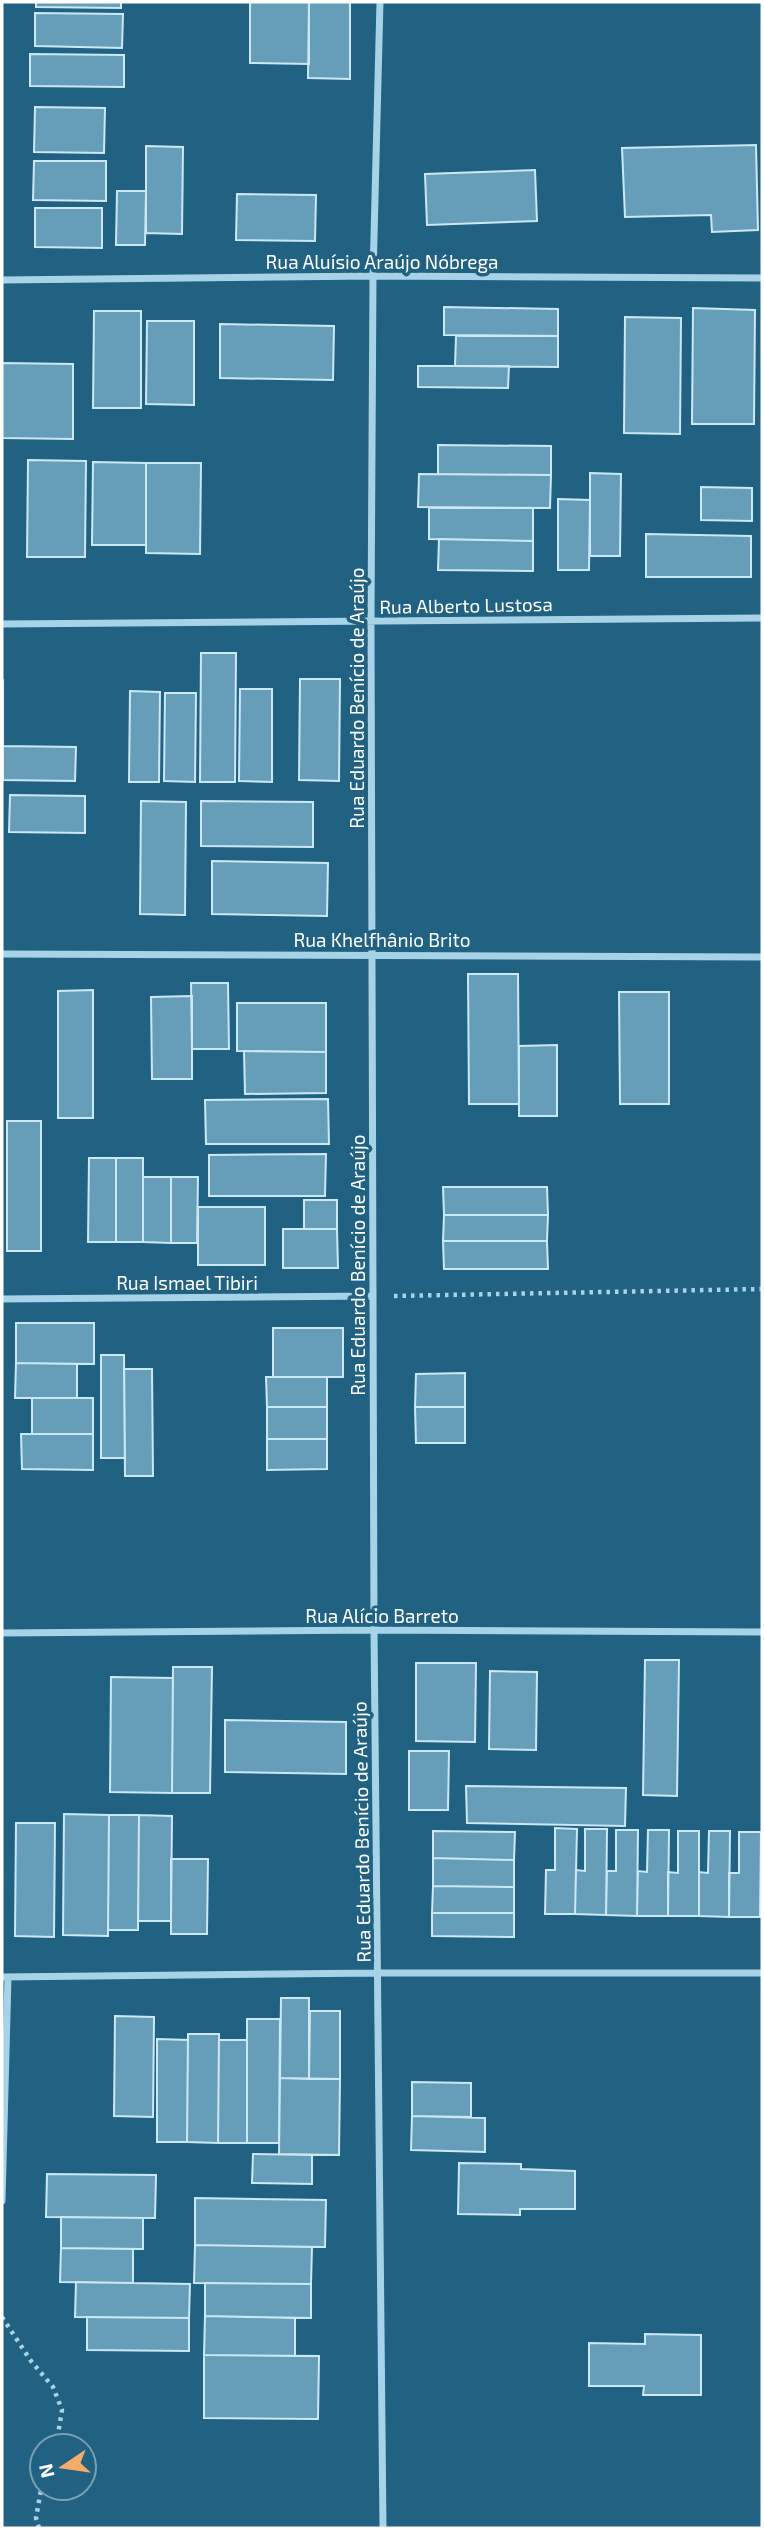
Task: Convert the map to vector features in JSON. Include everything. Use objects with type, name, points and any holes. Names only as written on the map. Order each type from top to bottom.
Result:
[{"type":"street","name":"Rua Eduardo Benício de Araújo","points":[[380,2],[373,276],[371,622],[374,1630],[383,2528]]},
{"type":"street","name":"Rua Aluísio Araújo Nóbrega","points":[[2,280],[373,276],[762,278]]},
{"type":"street","name":"Rua Alberto Lustosa","points":[[2,624],[762,618]]},
{"type":"street","name":"Rua Khelfhânio Brito","points":[[2,954],[762,957]]},
{"type":"street","name":"Rua Ismael Tibiri","points":[[2,1299],[373,1296]]},
{"type":"street","name":"Rua Alício Barreto","points":[[2,1633],[374,1630],[762,1632]]},
{"type":"street","points":[[2,2200],[5,1977],[762,1973]]},
{"type":"path","points":[[373,1296],[762,1289]]},
{"type":"path","points":[[2,2318],[31,2361],[53,2387],[62,2410],[58,2432]]},
{"type":"path","points":[[39,2502],[36,2518],[39,2528]]},
{"type":"building","points":[[36,2],[121,2],[121,8],[36,7]]},
{"type":"building","points":[[250,2],[309,2],[309,64],[250,63]]},
{"type":"building","points":[[309,2],[350,2],[350,79],[308,78]]},
{"type":"building","points":[[35,13],[123,14],[122,48],[35,46]]},
{"type":"building","points":[[30,54],[124,55],[124,87],[30,86]]},
{"type":"building","points":[[35,107],[105,108],[104,153],[34,152]]},
{"type":"building","points":[[756,145],[758,230],[712,232],[711,215],[625,217],[622,148]]},
{"type":"building","points":[[146,146],[183,147],[182,234],[146,233]]},
{"type":"building","points":[[34,161],[106,161],[106,201],[33,200]]},
{"type":"building","points":[[535,170],[537,221],[427,225],[425,174]]},
{"type":"building","points":[[117,191],[146,191],[145,245],[116,245]]},
{"type":"building","points":[[237,194],[316,195],[315,241],[236,240]]},
{"type":"building","points":[[35,208],[102,208],[102,248],[35,247]]},
{"type":"building","points":[[444,307],[558,309],[558,336],[444,335]]},
{"type":"building","points":[[693,308],[755,310],[754,424],[692,424]]},
{"type":"building","points":[[94,311],[141,311],[141,408],[93,408]]},
{"type":"building","points":[[625,317],[681,318],[680,434],[624,433]]},
{"type":"building","points":[[147,321],[194,321],[194,405],[146,404]]},
{"type":"building","points":[[220,324],[334,326],[333,380],[220,378]]},
{"type":"building","points":[[456,336],[558,336],[558,367],[455,366]]},
{"type":"building","points":[[2,363],[73,364],[73,439],[2,438]]},
{"type":"building","points":[[418,366],[509,366],[508,388],[418,387]]},
{"type":"building","points":[[438,445],[551,446],[551,475],[438,474]]},
{"type":"building","points":[[28,460],[86,461],[85,557],[27,557]]},
{"type":"building","points":[[93,462],[146,463],[146,545],[92,545]]},
{"type":"building","points":[[146,463],[201,463],[200,554],[146,553]]},
{"type":"building","points":[[590,473],[621,474],[620,556],[590,556]]},
{"type":"building","points":[[419,474],[551,475],[550,508],[418,507]]},
{"type":"building","points":[[701,487],[752,488],[752,521],[701,520]]},
{"type":"building","points":[[558,499],[590,500],[589,570],[558,570]]},
{"type":"building","points":[[429,508],[533,508],[533,541],[429,539]]},
{"type":"building","points":[[646,534],[751,536],[751,577],[646,577]]},
{"type":"building","points":[[439,539],[533,541],[533,571],[438,570]]},
{"type":"building","points":[[201,653],[236,653],[235,782],[200,782]]},
{"type":"building","points":[[300,679],[340,679],[339,781],[299,780]]},
{"type":"building","points":[[3,680],[3,767],[2,767]]},
{"type":"building","points":[[240,689],[272,689],[272,782],[239,781]]},
{"type":"building","points":[[130,691],[160,692],[159,782],[129,782]]},
{"type":"building","points":[[165,693],[196,693],[195,782],[164,781]]},
{"type":"building","points":[[3,746],[76,747],[75,781],[3,780]]},
{"type":"building","points":[[10,795],[85,796],[85,833],[9,832]]},
{"type":"building","points":[[141,801],[186,802],[185,915],[140,914]]},
{"type":"building","points":[[201,801],[313,802],[313,847],[201,846]]},
{"type":"building","points":[[212,861],[328,863],[327,916],[212,914]]},
{"type":"building","points":[[468,974],[518,974],[519,1104],[469,1104]]},
{"type":"building","points":[[191,983],[228,983],[229,1049],[192,1049]]},
{"type":"building","points":[[93,990],[93,1118],[58,1118],[58,991]]},
{"type":"building","points":[[619,992],[669,992],[669,1104],[620,1104]]},
{"type":"building","points":[[192,996],[192,1079],[152,1079],[151,997]]},
{"type":"building","points":[[237,1003],[326,1003],[326,1052],[237,1051]]},
{"type":"building","points":[[557,1045],[557,1116],[519,1116],[519,1046]]},
{"type":"building","points":[[244,1051],[326,1052],[326,1093],[245,1094]]},
{"type":"building","points":[[328,1099],[329,1144],[206,1144],[205,1100]]},
{"type":"building","points":[[7,1121],[41,1121],[41,1251],[7,1251]]},
{"type":"building","points":[[326,1154],[325,1196],[209,1196],[209,1155]]},
{"type":"building","points":[[89,1158],[116,1158],[116,1242],[88,1242]]},
{"type":"building","points":[[116,1158],[143,1158],[143,1242],[116,1242]]},
{"type":"building","points":[[143,1177],[171,1177],[171,1243],[143,1242]]},
{"type":"building","points":[[171,1177],[198,1177],[197,1243],[171,1243]]},
{"type":"building","points":[[443,1187],[547,1187],[548,1215],[444,1215]]},
{"type":"building","points":[[304,1200],[337,1200],[337,1229],[304,1229]]},
{"type":"building","points":[[198,1207],[265,1207],[265,1265],[198,1265]]},
{"type":"building","points":[[444,1215],[548,1215],[547,1241],[443,1241]]},
{"type":"building","points":[[283,1229],[337,1229],[338,1268],[283,1268]]},
{"type":"building","points":[[443,1241],[547,1241],[548,1269],[444,1269]]},
{"type":"building","points":[[16,1323],[94,1323],[94,1364],[16,1363]]},
{"type":"building","points":[[273,1328],[343,1328],[343,1377],[273,1377]]},
{"type":"building","points":[[101,1355],[124,1355],[125,1458],[101,1458]]},
{"type":"building","points":[[16,1363],[77,1364],[77,1398],[15,1398]]},
{"type":"building","points":[[124,1369],[152,1369],[153,1476],[125,1476]]},
{"type":"building","points":[[465,1373],[465,1407],[415,1407],[416,1374]]},
{"type":"building","points":[[266,1377],[327,1377],[327,1407],[267,1407]]},
{"type":"building","points":[[32,1398],[93,1398],[93,1434],[32,1434]]},
{"type":"building","points":[[267,1407],[327,1407],[327,1439],[267,1439]]},
{"type":"building","points":[[415,1407],[465,1407],[465,1443],[416,1443]]},
{"type":"building","points":[[21,1434],[93,1434],[93,1470],[22,1469]]},
{"type":"building","points":[[267,1439],[327,1439],[327,1469],[267,1470]]},
{"type":"building","points":[[645,1660],[679,1660],[677,1796],[643,1795]]},
{"type":"building","points":[[416,1663],[476,1663],[475,1742],[416,1741]]},
{"type":"building","points":[[173,1667],[212,1667],[210,1793],[172,1793]]},
{"type":"building","points":[[490,1671],[537,1672],[536,1750],[489,1749]]},
{"type":"building","points":[[111,1677],[173,1678],[172,1793],[110,1792]]},
{"type":"building","points":[[225,1720],[346,1722],[346,1774],[225,1772]]},
{"type":"building","points":[[409,1751],[449,1751],[448,1810],[409,1810]]},
{"type":"building","points":[[466,1786],[626,1788],[625,1826],[467,1823]]},
{"type":"building","points":[[64,1814],[109,1815],[108,1936],[63,1935]]},
{"type":"building","points":[[109,1815],[139,1815],[138,1930],[108,1930]]},
{"type":"building","points":[[139,1815],[172,1816],[171,1921],[138,1921]]},
{"type":"building","points":[[16,1823],[55,1823],[54,1937],[15,1936]]},
{"type":"building","points":[[555,1828],[577,1829],[575,1914],[545,1914],[546,1870],[555,1870]]},
{"type":"building","points":[[585,1829],[607,1829],[606,1915],[575,1914],[576,1870],[585,1871]]},
{"type":"building","points":[[616,1830],[638,1830],[637,1916],[606,1915],[607,1871],[616,1871]]},
{"type":"building","points":[[648,1830],[669,1830],[668,1916],[637,1916],[638,1871],[647,1872]]},
{"type":"building","points":[[433,1831],[515,1832],[514,1860],[433,1858]]},
{"type":"building","points":[[678,1831],[699,1831],[699,1916],[668,1916],[668,1872],[678,1873]]},
{"type":"building","points":[[709,1831],[730,1831],[729,1917],[699,1916],[699,1872],[708,1873]]},
{"type":"building","points":[[739,1832],[761,1832],[760,1917],[729,1917],[729,1873],[739,1873]]},
{"type":"building","points":[[433,1858],[514,1860],[514,1887],[433,1886]]},
{"type":"building","points":[[171,1859],[208,1859],[207,1934],[171,1934]]},
{"type":"building","points":[[433,1886],[514,1887],[514,1913],[432,1913]]},
{"type":"building","points":[[432,1913],[514,1913],[514,1937],[432,1936]]},
{"type":"building","points":[[281,1998],[309,1998],[309,2079],[280,2078]]},
{"type":"building","points":[[310,2011],[340,2011],[340,2079],[309,2079]]},
{"type":"building","points":[[115,2016],[154,2017],[153,2117],[114,2116]]},
{"type":"building","points":[[247,2019],[280,2019],[279,2143],[247,2143]]},
{"type":"building","points":[[188,2034],[219,2034],[218,2143],[187,2142]]},
{"type":"building","points":[[157,2039],[188,2040],[187,2142],[157,2142]]},
{"type":"building","points":[[219,2040],[247,2040],[247,2143],[218,2143]]},
{"type":"building","points":[[280,2078],[340,2079],[339,2155],[279,2154]]},
{"type":"building","points":[[412,2082],[471,2083],[471,2117],[412,2116]]},
{"type":"building","points":[[412,2116],[485,2118],[485,2152],[411,2150]]},
{"type":"building","points":[[253,2154],[312,2155],[312,2184],[252,2183]]},
{"type":"building","points":[[459,2163],[521,2164],[521,2169],[575,2171],[575,2209],[520,2209],[520,2215],[458,2214]]},
{"type":"building","points":[[47,2174],[156,2175],[155,2218],[46,2217]]},
{"type":"building","points":[[195,2198],[326,2200],[325,2247],[195,2245]]},
{"type":"building","points":[[61,2217],[143,2218],[143,2249],[61,2248]]},
{"type":"building","points":[[195,2245],[312,2247],[311,2284],[194,2283]]},
{"type":"building","points":[[61,2248],[133,2249],[133,2283],[60,2282]]},
{"type":"building","points":[[76,2282],[190,2284],[189,2318],[75,2317]]},
{"type":"building","points":[[205,2283],[311,2284],[311,2318],[205,2316]]},
{"type":"building","points":[[205,2316],[295,2318],[295,2356],[204,2355]]},
{"type":"building","points":[[87,2317],[189,2318],[189,2351],[87,2350]]},
{"type":"building","points":[[645,2334],[701,2335],[701,2395],[643,2395],[644,2386],[589,2386],[589,2343],[645,2344]]},
{"type":"building","points":[[204,2355],[319,2356],[318,2419],[204,2418]]}]
